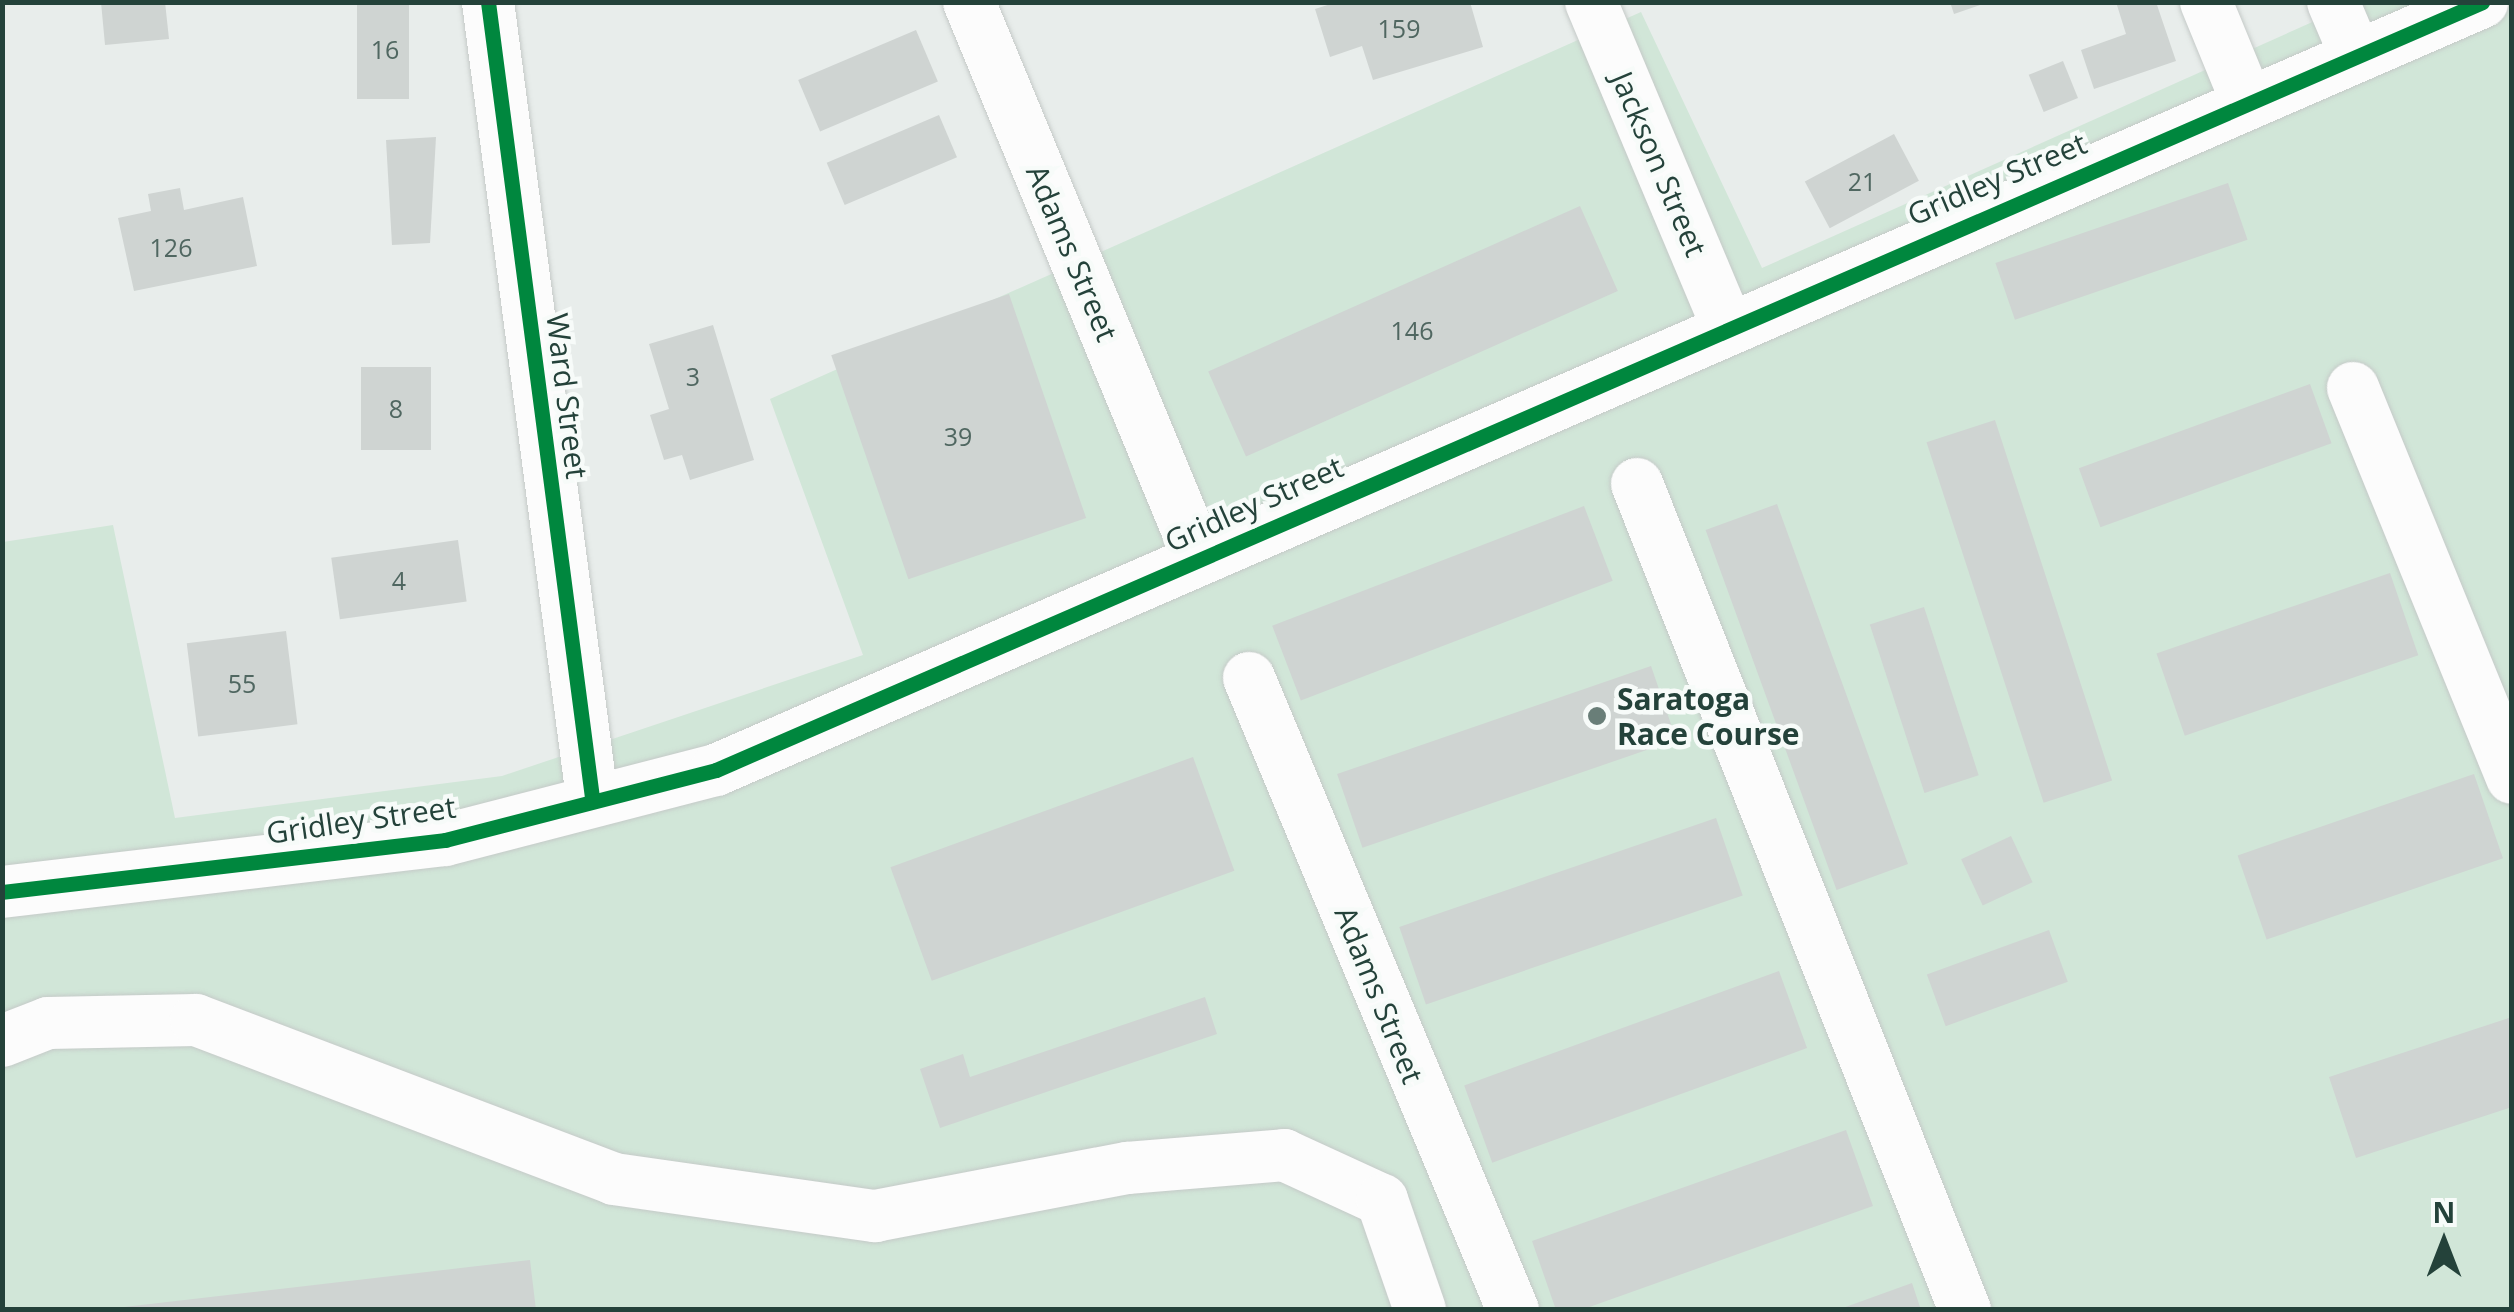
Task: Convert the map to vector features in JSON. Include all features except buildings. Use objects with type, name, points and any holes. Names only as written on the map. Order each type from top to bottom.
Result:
[{"type":"street","name":"Ward Street","points":[[488,2],[592,798]]},
{"type":"street","name":"Adams Street","points":[[969,2],[1199,558]]},
{"type":"street","name":"Jackson Street","points":[[1591,2],[1727,325]]},
{"type":"street","points":[[2206,2],[2247,102]]},
{"type":"street","points":[[2333,2],[2356,56]]},
{"type":"street","name":"Gridley Street","points":[[2,892],[445,840],[592,798],[716,770],[1727,325],[2482,2]]},
{"type":"street","points":[[2353,388],[2512,778]]},
{"type":"street","points":[[1637,484],[1966,1310]]},
{"type":"street","name":"Adams Street","points":[[1249,678],[1513,1310]]},
{"type":"street","points":[[2,1041],[48,1023],[196,1020],[614,1179],[875,1216],[1128,1168],[1284,1155],[1382,1200],[1420,1310]]},
{"type":"green space","name":"Saratoga Race Course","points":[[2355,3],[2511,3],[2511,1309],[3,1310],[3,542],[113,525],[175,818],[502,776],[863,655],[770,399],[1641,12],[1762,268]]},
{"type":"cycle path","points":[[488,2],[592,797]]},
{"type":"cycle path","points":[[2,892],[445,840],[716,770],[2482,2]]},
{"type":"place","name":"Saratoga Race Course","points":[[1597,716]]}]
